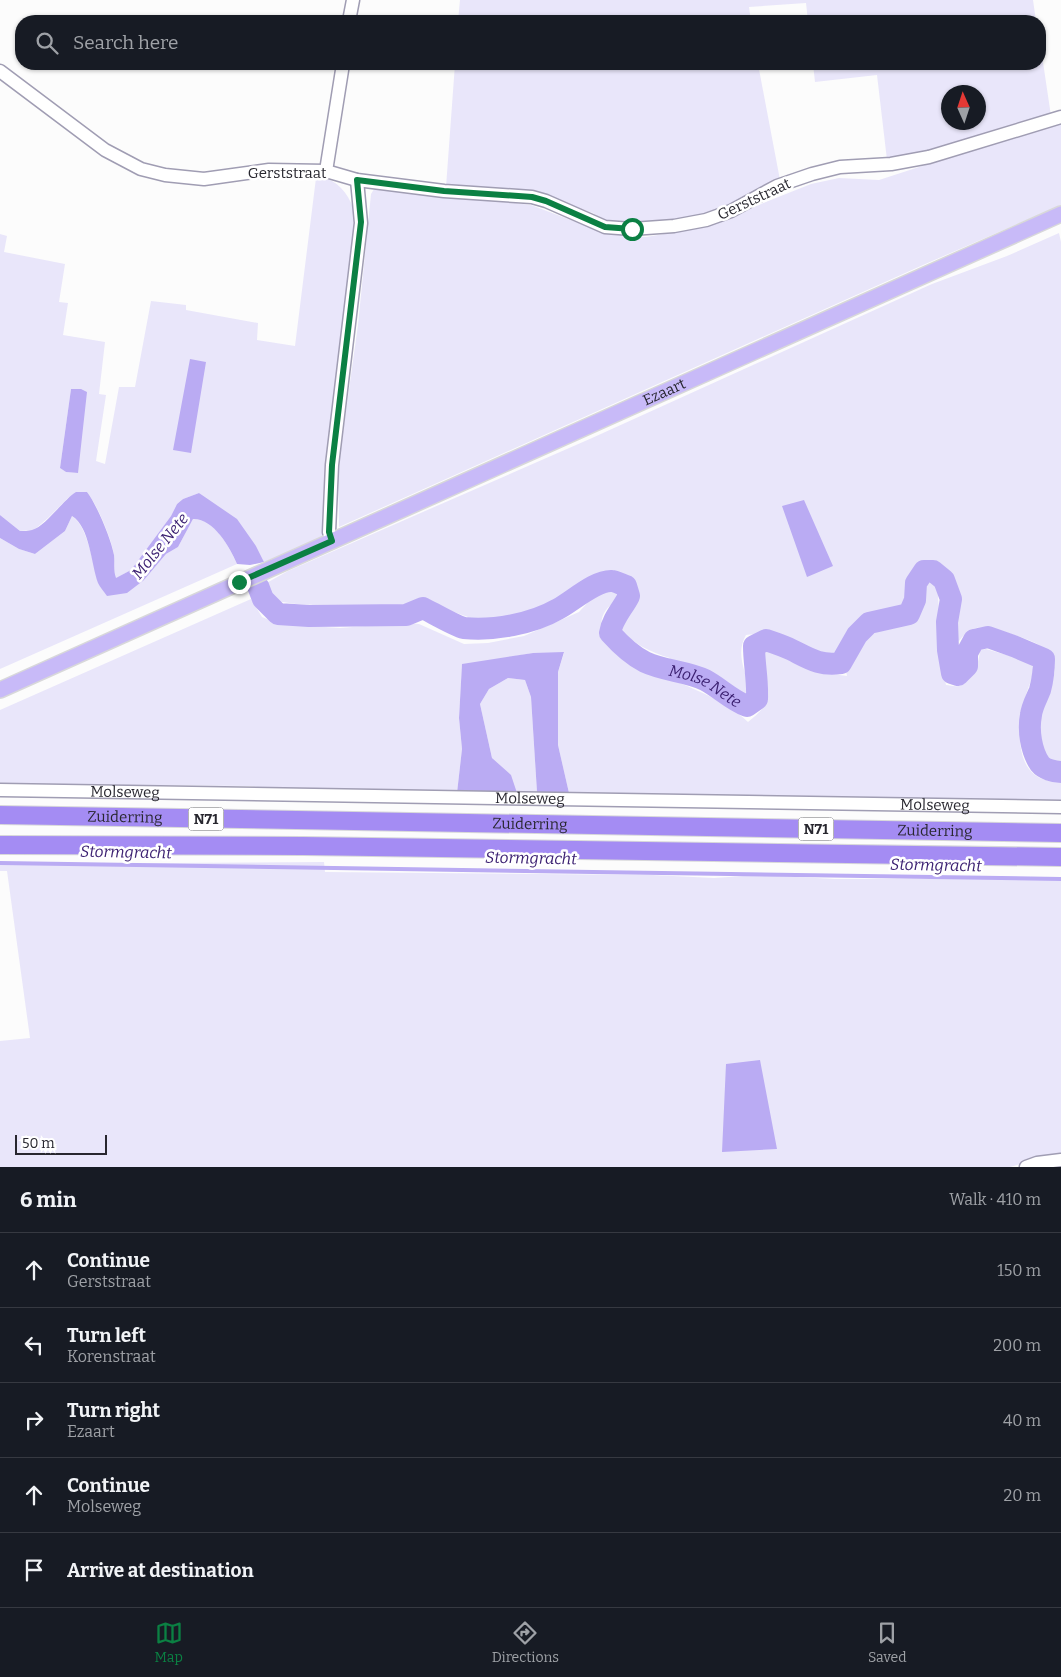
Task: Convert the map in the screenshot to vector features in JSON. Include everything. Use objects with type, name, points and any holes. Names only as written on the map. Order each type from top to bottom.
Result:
[{"type":"highway","name":"Zuiderring","points":[[0,815],[1061,833]]},
{"type":"highway","name":"Zuiderring","points":[[0,845],[303,846],[1061,857]]},
{"type":"main road","name":"Ezaart","points":[[0,690],[1061,214]]},
{"type":"street","points":[[350,15],[353,0]]},
{"type":"street","points":[[326,171],[342,70]]},
{"type":"street","name":"Gerststraat","points":[[0,71],[104,150],[141,169],[204,179],[269,170],[326,171],[357,180],[444,191],[532,197],[546,201],[605,227],[632,229],[674,226],[714,217],[731,211],[777,186],[812,174],[840,167],[891,164],[929,157],[1061,118]]},
{"type":"street","points":[[332,541],[329,532],[332,465],[361,222],[357,180]]},
{"type":"street","name":"Molseweg","points":[[0,790],[1061,806]]},
{"type":"street","points":[[1026,1167],[1037,1163],[1061,1160]]},
{"type":"shaded area","points":[[460,0],[1033,0],[1035,15],[807,15],[806,3],[749,7],[750,15],[459,15]]},
{"type":"shaded area","points":[[455,70],[759,70],[780,180],[721,210],[701,217],[633,224],[603,220],[593,213],[532,192],[446,187]]},
{"type":"shaded area","points":[[814,70],[1044,70],[1051,116],[949,147],[887,160],[877,75],[815,82]]},
{"type":"shaded area","points":[[1061,124],[1061,205],[339,527],[338,468],[358,325],[371,194],[376,186],[531,205],[608,234],[646,237],[670,233],[726,218],[811,184],[839,178],[879,180],[993,143]]},
{"type":"shaded area","points":[[316,178],[329,180],[337,184],[345,193],[351,202],[356,218],[324,485],[322,538],[264,562],[256,546],[199,493],[183,499],[177,504],[171,516],[131,570],[115,579],[114,555],[104,522],[87,492],[69,497],[34,530],[20,531],[0,515],[0,234],[7,236],[4,252],[65,264],[59,302],[68,303],[63,335],[105,342],[99,394],[106,395],[96,461],[105,464],[119,387],[135,387],[151,301],[186,305],[186,310],[258,323],[257,340],[295,346]],"holes":[[[71,389],[78,473],[66,472],[60,468]]]},
{"type":"shaded area","points":[[1059,233],[1061,242],[1061,764],[1048,760],[1043,755],[1040,742],[1042,712],[1054,676],[1055,663],[1053,657],[1049,652],[1033,642],[988,628],[971,630],[959,641],[954,638],[952,626],[953,592],[947,574],[939,565],[932,562],[919,565],[906,605],[902,610],[891,614],[866,617],[855,623],[850,627],[830,658],[776,638],[764,635],[746,635],[741,654],[743,668],[750,688],[745,696],[740,698],[736,697],[731,690],[714,679],[694,670],[668,662],[670,658],[642,647],[624,633],[619,627],[634,599],[633,584],[618,575],[580,584],[570,595],[545,608],[512,617],[479,621],[426,602],[349,607],[276,601],[267,594],[263,585],[288,571],[592,438],[932,284],[1007,256]]},
{"type":"shaded area","points":[[72,516],[78,521],[86,537],[99,584],[144,580],[166,554],[178,547],[193,519],[198,518],[212,525],[227,545],[237,564],[0,669],[0,538],[19,549],[35,554],[65,531]]},
{"type":"shaded area","points":[[930,579],[937,585],[942,669],[946,685],[957,686],[968,681],[977,666],[980,650],[986,649],[1031,662],[1032,674],[1020,726],[1023,759],[1028,768],[1038,777],[1044,780],[1061,782],[1061,803],[569,793],[558,745],[558,672],[564,653],[533,653],[462,665],[459,718],[462,749],[457,793],[292,791],[249,786],[0,784],[0,710],[251,599],[262,617],[279,624],[340,628],[404,623],[419,624],[464,644],[488,643],[524,636],[579,612],[591,599],[608,591],[620,592],[618,600],[607,609],[602,618],[602,629],[613,649],[622,658],[642,671],[664,677],[710,696],[730,707],[748,722],[767,702],[767,678],[761,655],[763,650],[779,655],[808,669],[847,676],[846,671],[853,652],[864,637],[906,625],[913,621],[920,611],[924,581]]},
{"type":"shaded area","points":[[508,678],[525,680],[531,697],[537,792],[517,793],[492,758],[480,704],[489,689]]},
{"type":"shaded area","points":[[324,862],[325,872],[652,875],[714,878],[758,875],[835,879],[1061,879],[1061,1155],[1010,1167],[0,1167],[0,1041],[30,1038],[7,871],[0,871],[0,864]]},
{"type":"water","points":[[190,359],[206,362],[191,453],[173,450]]},
{"type":"water","points":[[71,389],[81,389],[87,392],[78,473],[66,472],[60,468]]},
{"type":"water","points":[[76,492],[87,492],[99,513],[114,555],[116,578],[131,570],[171,516],[177,504],[183,499],[199,493],[237,519],[256,546],[264,562],[250,565],[237,564],[225,542],[214,528],[200,520],[193,519],[178,547],[166,554],[144,580],[127,593],[107,596],[98,583],[83,528],[72,516],[65,531],[35,554],[19,549],[0,538],[0,515],[20,531],[32,530],[43,524]]},
{"type":"water","points":[[804,500],[833,566],[807,577],[782,506]]},
{"type":"water","points":[[564,652],[558,672],[558,745],[569,793],[537,792],[531,697],[525,680],[508,678],[489,689],[480,704],[492,758],[511,775],[517,793],[457,793],[462,749],[459,718],[462,664],[533,653]]},
{"type":"water","points":[[760,1060],[777,1149],[722,1152],[726,1064]]},
{"type":"waterway","name":"Molse Nete","points":[[258,586],[263,599],[278,614],[309,616],[406,615],[423,608],[460,627],[475,629],[500,627],[536,619],[564,606],[598,584],[614,581],[626,586],[629,596],[615,618],[610,633],[622,645],[645,662],[705,680],[736,701],[747,706],[757,699],[754,646],[766,640],[815,661],[827,664],[841,663],[857,635],[869,623],[909,614],[915,600],[916,583],[924,571],[933,571],[944,580],[951,599],[947,622],[948,650],[952,673],[958,675],[967,666],[967,653],[974,640],[988,637],[1044,659],[1041,686],[1031,715],[1031,740],[1034,753],[1040,764],[1049,770],[1061,772]]},
{"type":"waterway","name":"Stormgracht","points":[[0,863],[1061,879]]},
{"type":"route","points":[[239,582],[332,541],[329,532],[332,465],[361,222],[357,180],[444,191],[532,197],[546,201],[605,227],[632,229]]}]
